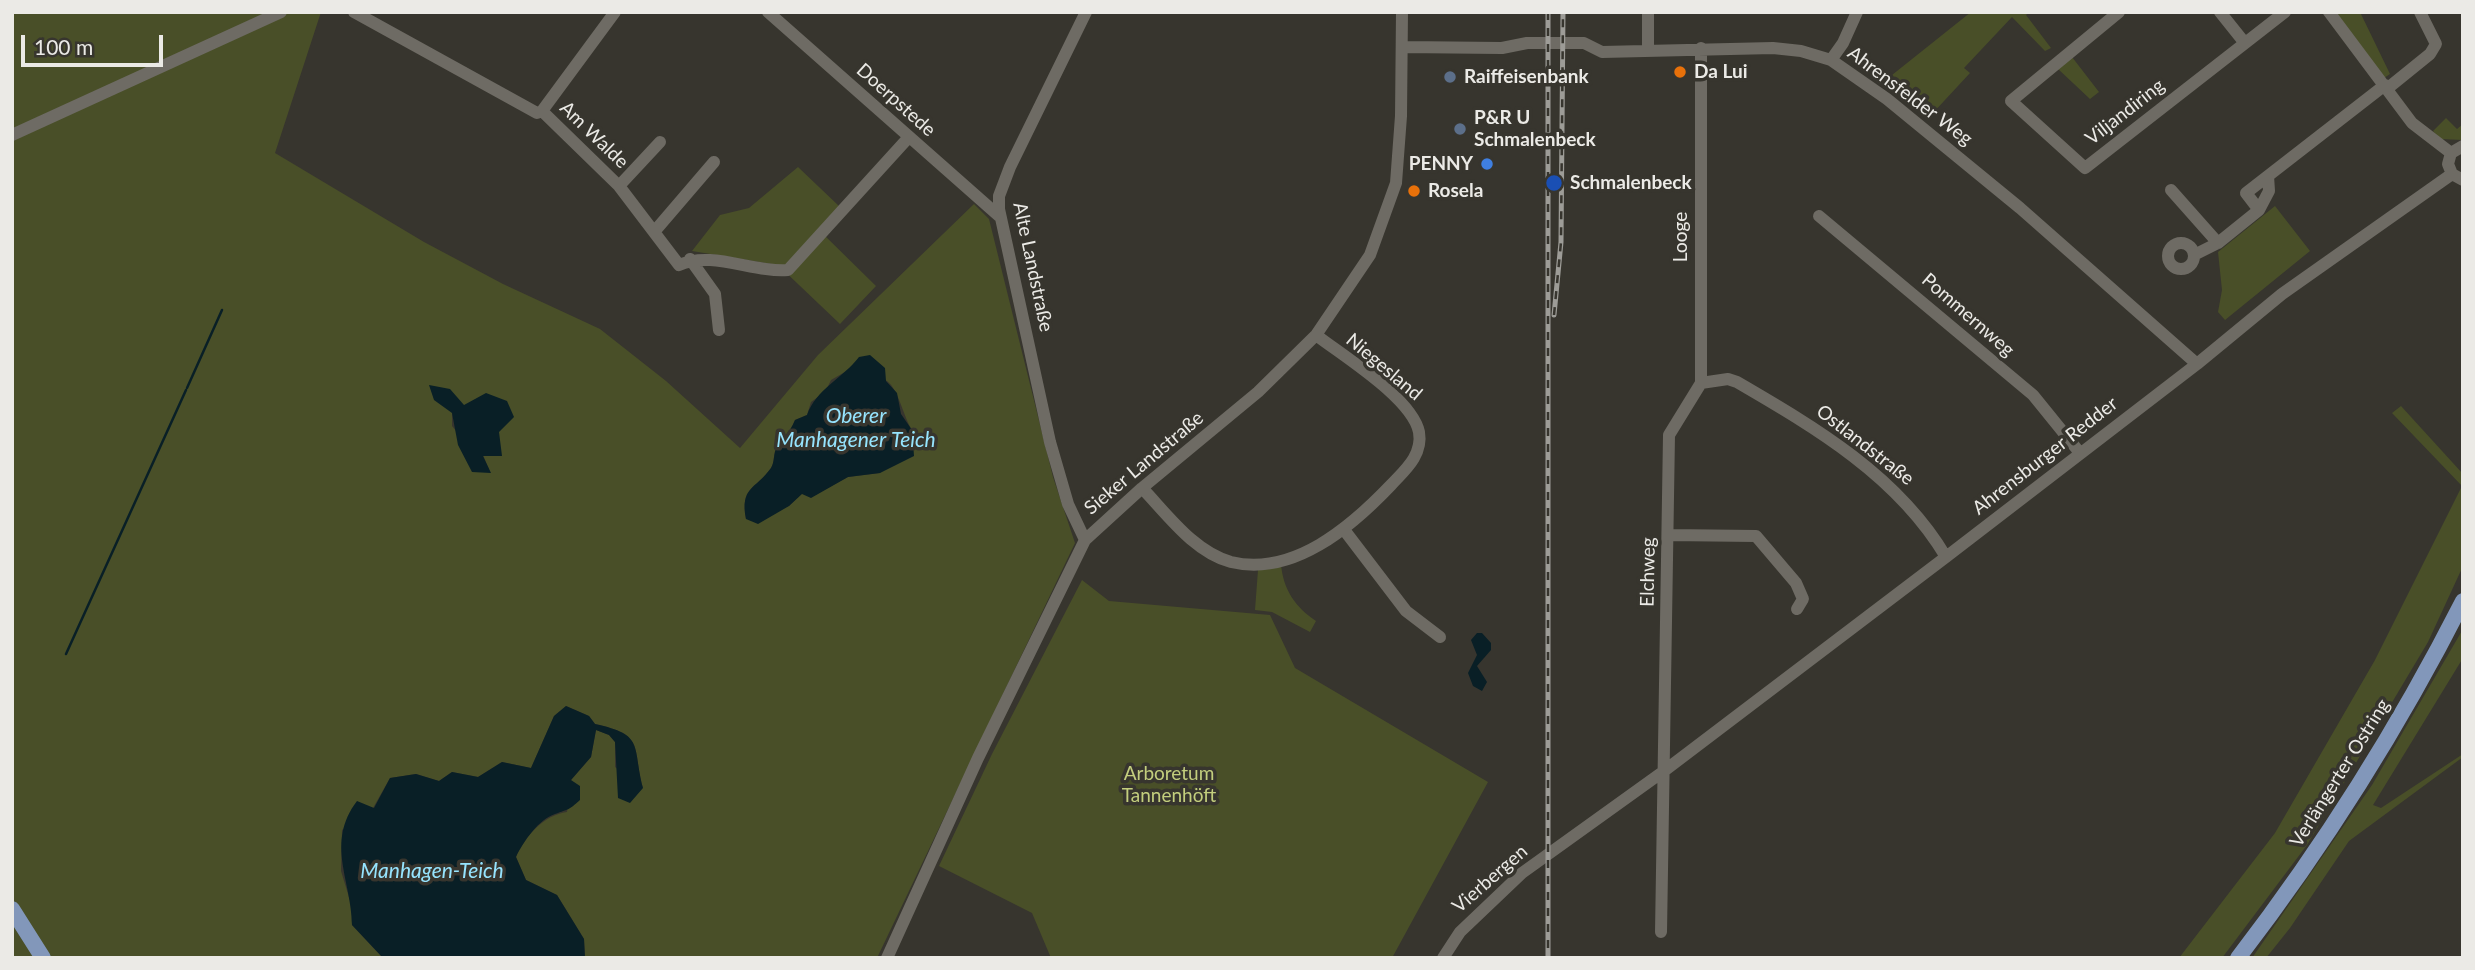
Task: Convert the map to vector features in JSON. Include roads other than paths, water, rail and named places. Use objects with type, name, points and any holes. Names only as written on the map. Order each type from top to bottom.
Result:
[{"type":"main road","name":"Verlängerter Ostring","points":[[2238,958],[2327,836],[2362,782],[2463,601]]},
{"type":"main road","points":[[12,909],[43,958]]},
{"type":"street","points":[[12,135],[281,12]]},
{"type":"street","points":[[354,12],[537,113],[542,111],[615,12]]},
{"type":"street","name":"Doerpstede","points":[[768,12],[999,216]]},
{"type":"street","name":"Alte Landstraße","points":[[1085,540],[1065,497],[1050,442],[999,216],[999,196],[1010,167],[1086,12]]},
{"type":"street","name":"Sieker Landstraße","points":[[887,958],[978,758],[1085,540],[1142,488],[1258,392],[1316,335],[1370,255],[1386,216],[1395,183],[1399,151],[1402,12]]},
{"type":"street","points":[[1648,12],[1648,50]]},
{"type":"street","points":[[1831,60],[1843,43],[1857,12]]},
{"type":"street","name":"Viljandiring","points":[[2119,12],[2011,101],[2085,168],[2285,12]]},
{"type":"street","points":[[2220,12],[2244,42]]},
{"type":"street","points":[[2329,12],[2412,123],[2451,153]]},
{"type":"street","points":[[2259,210],[2246,193],[2430,54],[2436,44],[2420,12]]},
{"type":"street","name":"Ahrensfelder Weg","points":[[1402,47],[1502,48],[1527,43],[1584,43],[1602,52],[1773,48],[1801,51],[1831,60],[1950,148],[2197,364]]},
{"type":"street","name":"Looge","points":[[1701,48],[1701,383]]},
{"type":"street","name":"Am Walde","points":[[542,111],[619,186],[679,264],[690,259],[773,272],[788,271],[909,137]]},
{"type":"street","name":"Am Walde","points":[[619,186],[660,142]]},
{"type":"street","points":[[2457,177],[2448,164],[2451,153],[2463,146]]},
{"type":"street","points":[[654,232],[714,162]]},
{"type":"street","points":[[2194,255],[2218,243],[2259,210],[2269,191],[2268,176]]},
{"type":"street","name":"Ahrensburger Redder","points":[[1571,838],[1664,771],[1946,557],[2197,364],[2282,294],[2457,177]]},
{"type":"street","points":[[2171,190],[2218,243]]},
{"type":"street","name":"Pommernweg","points":[[1819,216],[2033,395],[2080,453]]},
{"type":"street","name":"Am Walde","points":[[690,259],[715,294],[719,330]]},
{"type":"street","name":"Niegesland","points":[[1142,488],[1196,545],[1228,561],[1248,564],[1280,560],[1345,531],[1412,462],[1419,447],[1419,432],[1413,417],[1400,401],[1316,335]]},
{"type":"street","name":"Ostlandstraße","points":[[1701,383],[1728,379],[1737,382],[1826,433],[1906,502],[1928,527],[1946,557]]},
{"type":"street","name":"Elchweg","points":[[1664,771],[1669,435],[1701,383]]},
{"type":"street","points":[[1345,531],[1406,611],[1440,637]]},
{"type":"street","points":[[1668,535],[1756,536],[1796,583],[1803,599],[1797,609]]},
{"type":"street","points":[[1661,932],[1664,771]]},
{"type":"street","name":"Vierbergen","points":[[1443,958],[1460,932],[1522,873],[1571,838]]},
{"type":"water","name":"Oberer Manhagener Teich","points":[[870,355],[885,368],[886,381],[897,393],[901,414],[912,430],[914,456],[880,473],[848,477],[811,498],[802,494],[789,506],[758,524],[746,519],[747,495],[771,468],[776,449],[795,420],[807,415],[823,391],[859,357]]},
{"type":"water","points":[[429,385],[450,389],[464,405],[486,393],[507,401],[514,417],[499,432],[502,456],[483,456],[491,473],[472,472],[458,445],[452,413],[434,400]]},
{"type":"water","points":[[1477,633],[1482,633],[1491,643],[1491,650],[1477,666],[1487,682],[1482,691],[1473,686],[1468,673],[1477,655],[1471,640]]},
{"type":"water","name":"Manhagen-Teich","points":[[566,706],[589,716],[595,724],[611,728],[629,738],[634,744],[643,788],[630,803],[618,798],[615,742],[609,735],[596,730],[591,757],[571,780],[580,786],[580,800],[537,826],[516,857],[526,880],[557,895],[584,939],[585,958],[383,958],[352,925],[341,847],[348,817],[357,801],[374,808],[390,778],[416,774],[439,781],[452,772],[478,777],[502,762],[531,768],[554,716]]},
{"type":"waterway","points":[[187,388],[222,310]]},
{"type":"waterway","points":[[66,654],[186,390]]},
{"type":"railway","points":[[1548,12],[1548,958]]},
{"type":"railway","points":[[1554,315],[1561,242],[1563,12]]},
{"type":"place","name":"Da Lui","points":[[1680,72]]},
{"type":"place","name":"Raiffeisenbank","points":[[1450,77]]},
{"type":"place","name":"P&R U Schmalenbeck","points":[[1460,129]]},
{"type":"place","name":"PENNY","points":[[1487,164]]},
{"type":"place","name":"Schmalenbeck","points":[[1554,183]]},
{"type":"place","name":"Rosela","points":[[1414,191]]},
{"type":"park label","name":"Arboretum Tannenhöft","points":[[1169,785]]}]
